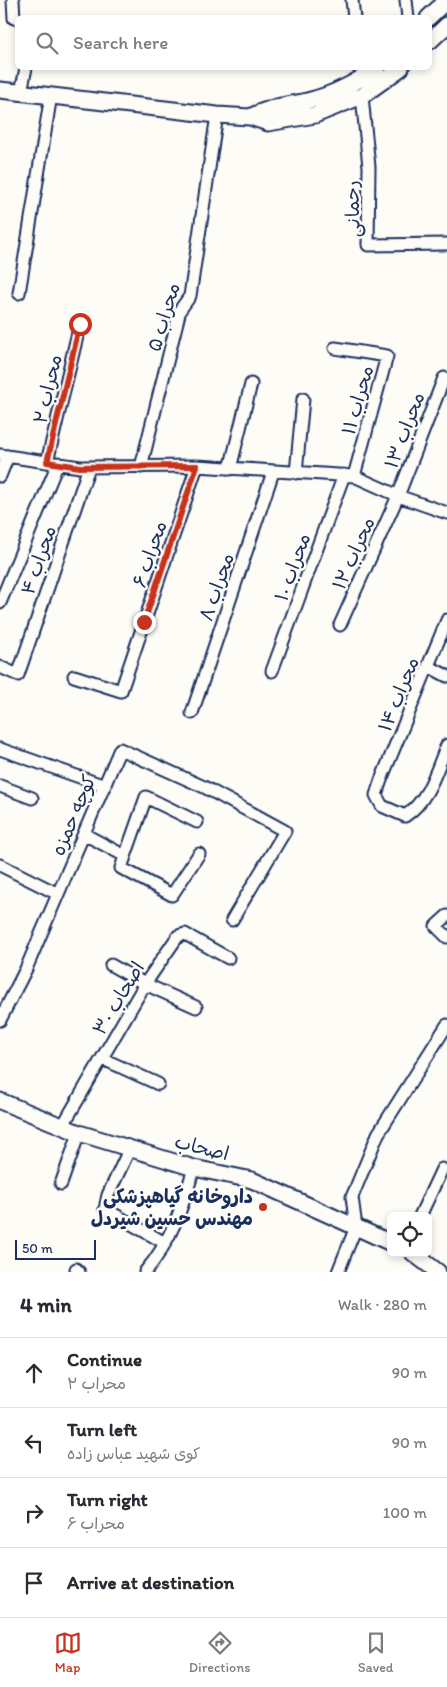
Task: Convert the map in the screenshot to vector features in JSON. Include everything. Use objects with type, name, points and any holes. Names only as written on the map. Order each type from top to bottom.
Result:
[{"type":"main road","points":[[431,15],[446,0]]},
{"type":"main road","points":[[432,39],[447,25]]},
{"type":"main road","points":[[0,90],[217,116],[250,117],[268,122],[315,115],[362,96],[398,70]]},
{"type":"main road","points":[[250,117],[268,108],[311,100],[360,73]]},
{"type":"main road","name":"اصحاب","points":[[0,1101],[79,1133],[194,1168],[252,1180],[387,1241]]},
{"type":"main road","points":[[418,1257],[438,1272]]},
{"type":"street","points":[[14,0],[15,18]]},
{"type":"street","points":[[352,0],[354,15]]},
{"type":"street","points":[[406,0],[408,15]]},
{"type":"street","points":[[21,92],[26,70]]},
{"type":"street","points":[[19,293],[51,95]]},
{"type":"street","name":"رحمانی","points":[[362,96],[369,167],[368,245],[447,244]]},
{"type":"street","name":"محراب ۵","points":[[141,467],[180,310],[190,296],[217,116]]},
{"type":"street","name":"محراب ۲","points":[[0,603],[53,463],[80,324]]},
{"type":"street","name":"محراب ۱۱","points":[[335,348],[388,356],[349,476]]},
{"type":"street","name":"محراب ۱۳","points":[[398,496],[444,378]]},
{"type":"street","points":[[230,469],[251,384]]},
{"type":"street","points":[[296,473],[303,399]]},
{"type":"street","points":[[0,476],[4,455],[88,467],[197,466],[349,476],[447,513]]},
{"type":"street","name":"محراب ۶","points":[[74,676],[121,691],[197,466]]},
{"type":"street","name":"محراب ۴","points":[[0,667],[18,675],[88,467]]},
{"type":"street","name":"محراب ۸","points":[[192,713],[273,472]]},
{"type":"street","name":"محراب ۱۰","points":[[272,671],[349,476]]},
{"type":"street","name":"محراب ۱۲","points":[[340,625],[398,496]]},
{"type":"street","name":"محراب ۱۴","points":[[447,620],[381,780],[376,795],[382,806],[405,816],[418,807],[425,796],[447,745]]},
{"type":"street","points":[[428,666],[447,676]]},
{"type":"street","points":[[0,749],[104,786]]},
{"type":"street","name":"کوچه حمزه","points":[[0,1020],[26,969],[120,749],[204,787],[285,831],[232,920]]},
{"type":"street","points":[[0,786],[32,798]]},
{"type":"street","points":[[197,822],[146,797],[121,868],[172,895],[199,854]]},
{"type":"street","points":[[84,834],[125,856]]},
{"type":"street","points":[[0,865],[58,894]]},
{"type":"street","points":[[447,916],[436,926],[447,937]]},
{"type":"street","name":"اصحاب ۳۰","points":[[62,1127],[145,984],[180,935],[185,934],[228,958]]},
{"type":"street","points":[[111,964],[145,984],[196,1007]]},
{"type":"street","points":[[338,1272],[356,1227],[352,1198],[378,1134],[447,1025]]},
{"type":"street","points":[[102,1059],[158,1084]]},
{"type":"street","points":[[61,1184],[79,1133]]},
{"type":"street","points":[[130,1148],[108,1195],[105,1209],[165,1243]]},
{"type":"street","points":[[145,1272],[165,1243],[184,1204],[194,1168]]},
{"type":"street","points":[[422,1212],[442,1169]]},
{"type":"place","name":"داروخانه گیاهپزشکی مهندس حسین شیردل","points":[[263,1207]]},
{"type":"route","points":[[80,324],[47,462],[80,467],[197,466],[144,622]]}]
